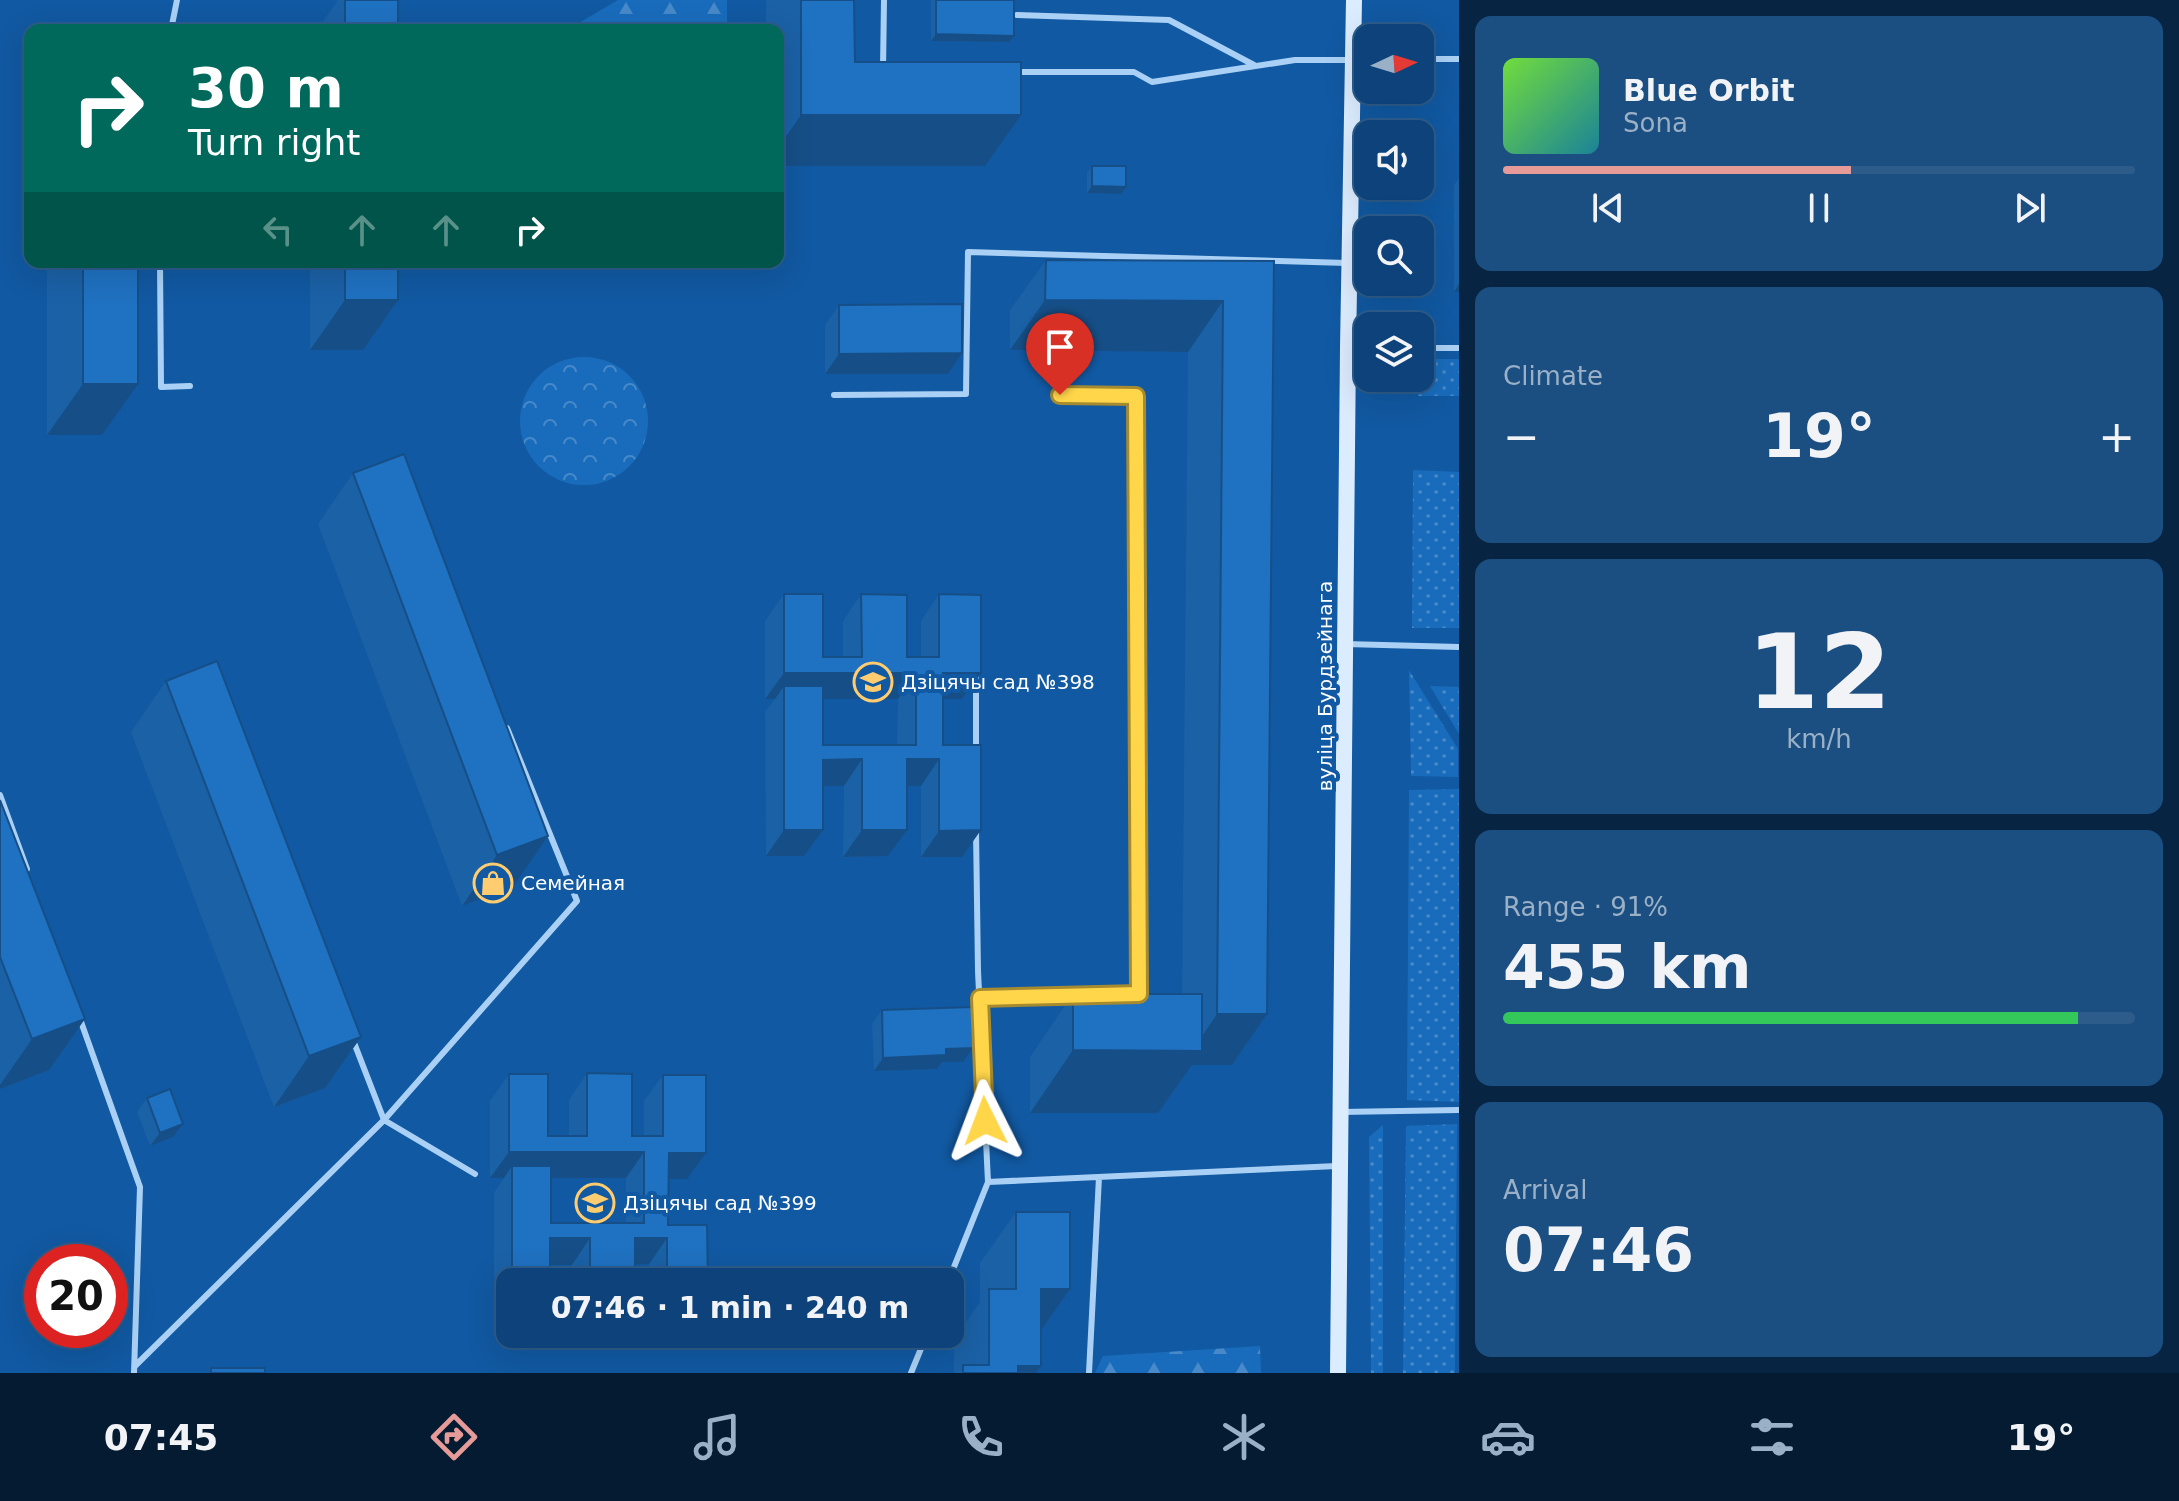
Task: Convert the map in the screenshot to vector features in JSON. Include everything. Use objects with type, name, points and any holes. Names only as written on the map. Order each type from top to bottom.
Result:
[{"type":"street","name":"вуліца Бурдзейнага","points":[[1354,0],[1357,24]]},
{"type":"street","name":"вуліца Бурдзейнага","points":[[1338,1373],[1348,348],[1359,104]]},
{"type":"lane","points":[[172,24],[177,0]]},
{"type":"lane","points":[[884,0],[883,71],[898,71]]},
{"type":"lane","points":[[1017,15],[1169,20],[1254,65]]},
{"type":"lane","points":[[1434,59],[1459,59]]},
{"type":"lane","points":[[1008,72],[1134,72],[1152,82],[1295,60],[1354,60]]},
{"type":"lane","points":[[834,395],[966,394],[968,252],[1350,263]]},
{"type":"lane","points":[[160,268],[161,387],[190,386]]},
{"type":"lane","points":[[1348,348],[1354,348]]},
{"type":"lane","points":[[1434,348],[1459,348]]},
{"type":"lane","points":[[1060,395],[1136,396],[1139,994],[1113,995]]},
{"type":"lane","points":[[1345,644],[1459,647]]},
{"type":"lane","points":[[975,661],[976,752]]},
{"type":"lane","points":[[135,1369],[384,1120],[577,901],[505,722]]},
{"type":"lane","points":[[0,795],[32,885]]},
{"type":"lane","points":[[954,1268],[988,1182],[976,829]]},
{"type":"lane","points":[[980,998],[1088,996]]},
{"type":"lane","points":[[76,1007],[140,1187],[135,1369]]},
{"type":"lane","points":[[352,1037],[384,1120],[475,1174]]},
{"type":"lane","points":[[1341,1112],[1459,1110]]},
{"type":"lane","points":[[988,1182],[1340,1166]]},
{"type":"lane","points":[[1089,1373],[1099,1177]]},
{"type":"lane","points":[[911,1373],[921,1348]]},
{"type":"green space","points":[[618,0],[727,0],[727,24],[577,24]]},
{"type":"green space","points":[[584,357],[608,362],[629,376],[643,397],[648,421],[643,445],[629,466],[608,480],[584,485],[560,480],[539,466],[525,445],[520,421],[525,397],[539,376],[560,362]]},
{"type":"green space","points":[[1434,359],[1459,359],[1459,396],[1418,396],[1418,392],[1434,392]]},
{"type":"green space","points":[[1413,470],[1459,472],[1459,628],[1412,628]]},
{"type":"green space","points":[[1409,670],[1458,749],[1458,777],[1411,776]]},
{"type":"green space","points":[[1430,686],[1459,687],[1459,734]]},
{"type":"green space","points":[[1459,789],[1459,1102],[1407,1100],[1409,790]]},
{"type":"green space","points":[[1457,1124],[1455,1373],[1403,1373],[1406,1126]]},
{"type":"green space","points":[[1383,1125],[1383,1373],[1371,1373],[1369,1137]]},
{"type":"green space","points":[[1260,1346],[1261,1373],[1095,1373],[1103,1356]]},
{"type":"building","points":[[345,0],[398,0],[398,24],[345,24]]},
{"type":"building","points":[[801,0],[854,0],[855,62],[1021,62],[1021,115],[801,115]]},
{"type":"building","points":[[936,0],[1014,0],[1014,36],[936,34]]},
{"type":"building","points":[[1092,166],[1126,166],[1126,187],[1092,186]]},
{"type":"building","points":[[1046,260],[1274,261],[1267,1014],[1217,1014],[1223,301],[1045,300]]},
{"type":"building","points":[[83,268],[138,268],[138,384],[83,384]]},
{"type":"building","points":[[345,268],[398,268],[398,300],[345,300]]},
{"type":"building","points":[[962,304],[962,353],[839,354],[839,305]]},
{"type":"building","points":[[404,454],[548,836],[497,855],[353,473]]},
{"type":"building","points":[[784,594],[823,594],[823,657],[862,657],[861,594],[907,595],[907,657],[939,657],[939,594],[981,595],[981,673],[943,673],[943,745],[981,745],[981,830],[939,831],[939,759],[907,759],[907,830],[862,830],[862,759],[823,760],[823,830],[784,830],[784,686],[823,686],[823,745],[916,745],[916,673],[784,673]]},
{"type":"building","points":[[217,661],[361,1037],[309,1056],[166,681]]},
{"type":"building","points":[[0,800],[85,1019],[32,1039],[0,957]]},
{"type":"building","points":[[1073,994],[1202,994],[1202,1051],[1073,1050]]},
{"type":"building","points":[[972,1007],[973,1048],[946,1049],[946,1055],[883,1058],[882,1010]]},
{"type":"building","points":[[587,1073],[632,1074],[632,1136],[663,1136],[663,1075],[706,1075],[706,1153],[669,1153],[668,1225],[707,1225],[708,1268],[667,1268],[667,1238],[635,1238],[635,1268],[590,1268],[590,1238],[550,1238],[550,1268],[512,1268],[512,1166],[551,1166],[551,1223],[644,1223],[644,1152],[509,1152],[509,1074],[548,1074],[548,1136],[587,1136]]},
{"type":"building","points":[[170,1089],[183,1124],[160,1133],[147,1098]]},
{"type":"building","points":[[1016,1212],[1070,1212],[1070,1289],[1041,1289],[1041,1366],[1018,1366],[1018,1373],[963,1373],[963,1365],[989,1365],[989,1289],[1016,1289]]},
{"type":"building","points":[[211,1368],[265,1368],[265,1373],[211,1373]]},
{"type":"place","name":"Дзіцячы сад №398","points":[[873,682]]},
{"type":"place","name":"Семейная","points":[[493,883]]},
{"type":"place","name":"Дзіцячы сад №399","points":[[595,1203]]},
{"type":"route","points":[[985,1121],[980,998],[1139,994],[1136,396],[1060,395]]}]
